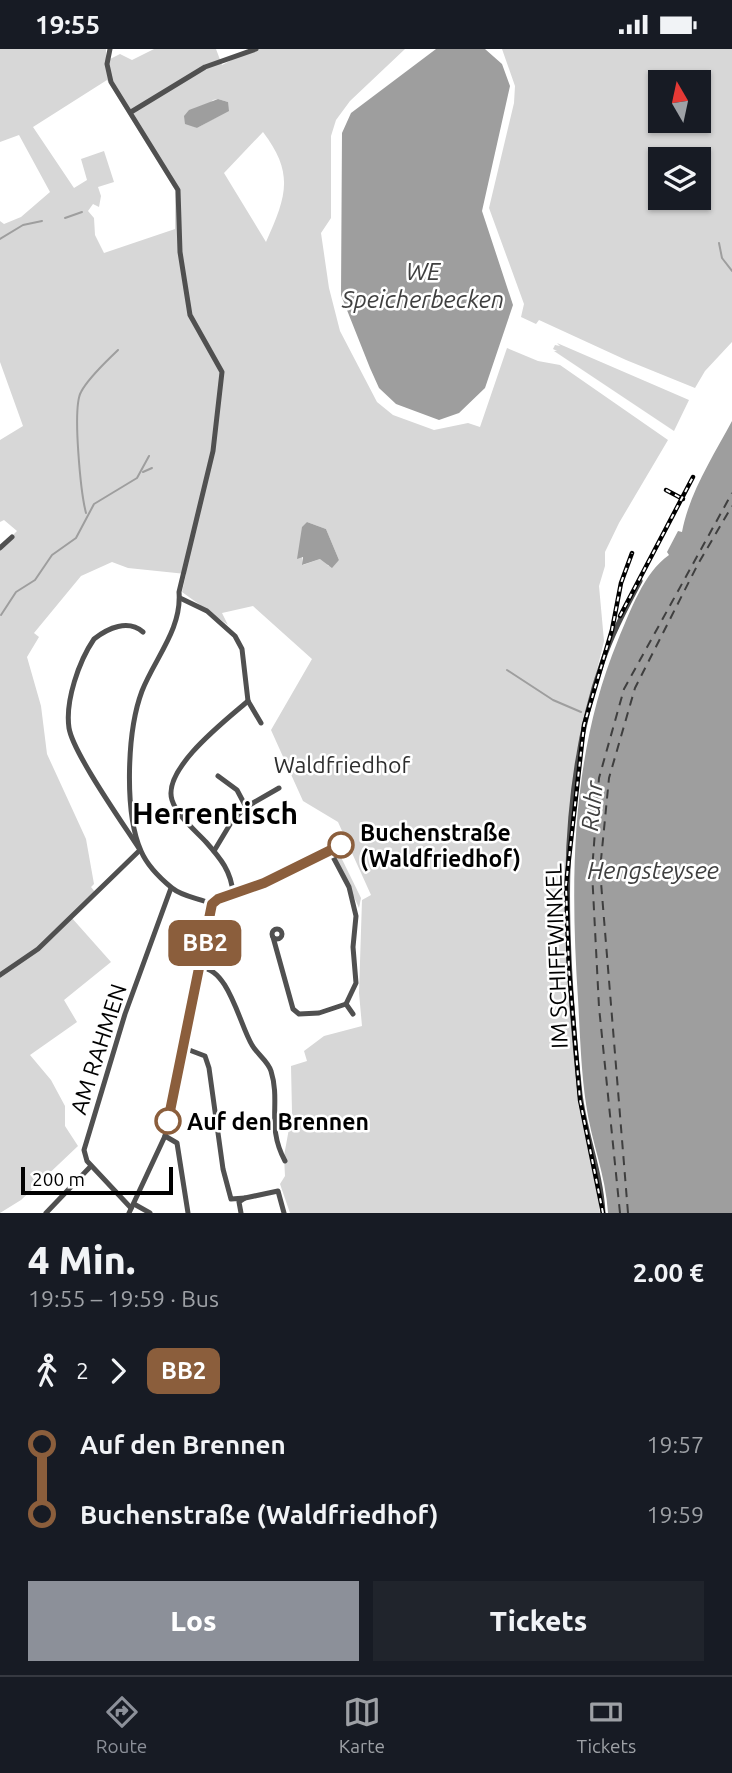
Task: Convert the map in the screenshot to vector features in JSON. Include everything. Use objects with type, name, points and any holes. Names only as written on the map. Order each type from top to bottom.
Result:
[{"type":"street","points":[[110,49],[107,64],[111,82],[178,190],[180,252],[190,315],[222,372],[213,451],[180,589],[173,631],[142,691],[132,724],[131,792],[140,850]]},
{"type":"street","points":[[131,112],[205,67],[256,49]]},
{"type":"street","points":[[0,548],[12,537]]},
{"type":"street","name":"IM SCHIFFWINKEL","points":[[603,1213],[580,1095],[567,879],[577,778],[591,700],[613,633],[640,581]]},
{"type":"street","points":[[180,598],[207,611],[235,636],[242,649],[248,701],[261,723]]},
{"type":"street","points":[[143,632],[137,627],[121,626],[94,639],[75,685],[68,723],[74,744],[140,850],[172,888],[212,904],[264,883],[341,845]]},
{"type":"street","points":[[233,894],[228,870],[175,808],[170,790],[180,765],[248,701]]},
{"type":"street","points":[[218,776],[229,779],[246,807]]},
{"type":"street","points":[[268,787],[272,793]]},
{"type":"street","points":[[214,851],[232,821],[246,807],[279,788]]},
{"type":"street","points":[[0,975],[38,949],[140,850]]},
{"type":"street","points":[[273,937],[293,1009],[299,1014],[319,1013],[346,1004],[356,983],[353,947],[356,916],[349,887],[330,851]]},
{"type":"street","name":"AM RAHMEN","points":[[91,1166],[84,1150],[125,1014],[172,888]]},
{"type":"street","points":[[130,1210],[165,1136],[212,904]]},
{"type":"street","points":[[201,968],[214,972],[228,990],[249,1040],[271,1070],[273,1134],[285,1161]]},
{"type":"street","points":[[346,1004],[354,1014]]},
{"type":"street","points":[[184,1048],[205,1056],[209,1068],[223,1169],[231,1199],[278,1191],[284,1213]]},
{"type":"street","points":[[165,1136],[177,1143],[188,1213]]},
{"type":"street","points":[[46,1213],[91,1166],[130,1210],[150,1213]]},
{"type":"street","points":[[240,1213],[239,1202],[245,1198]]},
{"type":"green space","name":"Waldfriedhof","points":[[0,49],[106,49],[106,61],[120,54],[132,60],[154,49],[216,49],[222,65],[253,49],[405,49],[350,101],[336,120],[331,136],[331,218],[321,233],[329,288],[340,331],[377,402],[393,415],[434,430],[468,423],[480,427],[507,348],[538,361],[560,365],[668,440],[605,552],[605,566],[599,586],[604,641],[576,756],[565,876],[569,999],[578,1103],[596,1180],[600,1213],[290,1213],[280,1184],[285,1176],[284,1156],[292,1112],[291,1066],[307,1061],[304,1051],[324,1036],[362,1026],[359,993],[362,900],[371,895],[338,822],[303,801],[271,730],[312,659],[253,606],[222,613],[228,625],[182,592],[186,574],[128,568],[112,562],[81,576],[34,633],[39,637],[27,657],[41,706],[47,754],[86,839],[94,884],[91,887],[95,892],[71,917],[111,962],[64,1000],[77,1022],[30,1055],[51,1080],[65,1106],[65,1126],[78,1146],[21,1200],[0,1213],[0,548],[17,531],[4,520],[0,522],[0,440],[23,426],[0,362],[0,221],[4,224],[21,217],[50,192],[19,135],[0,142]],"holes":[[[107,80],[175,190],[175,229],[104,253],[95,235],[94,218],[88,211],[93,204],[99,207],[101,196],[98,187],[114,182],[104,151],[81,159],[87,180],[74,188],[33,127]],[[213,100],[228,102],[224,113],[197,128],[191,125]],[[263,132],[280,161],[284,186],[278,212],[266,242],[224,173]],[[307,522],[326,529],[339,560],[328,566],[326,560],[320,559],[303,565],[300,545]]]},
{"type":"green space","points":[[502,49],[732,49],[732,342],[705,371],[695,388],[539,320],[536,324],[521,317],[524,304],[489,208],[514,103],[515,86]]},
{"type":"green space","points":[[557,343],[689,400],[674,431],[554,351],[557,351],[553,349],[555,345],[560,346]]},
{"type":"green space","points":[[338,851],[361,898],[359,908],[335,856]]},
{"type":"water","name":"WE Speicherbecken","points":[[436,49],[485,49],[502,64],[510,86],[482,211],[513,305],[485,388],[459,413],[439,420],[396,404],[379,388],[341,295],[342,133],[351,113]]},
{"type":"water","points":[[218,99],[228,102],[229,111],[197,128],[185,124],[184,116],[189,110]]},
{"type":"water","name":"Hengsteysee","points":[[732,421],[732,1213],[608,1213],[586,1104],[575,953],[575,862],[583,772],[602,683],[618,640],[645,582],[669,555],[667,552],[678,531],[682,532],[696,490]]},
{"type":"water","points":[[307,522],[326,529],[339,560],[332,568],[320,559],[302,565],[303,557],[297,559],[302,527]]},
{"type":"waterway","points":[[65,218],[82,212]]},
{"type":"waterway","points":[[0,239],[23,225],[42,221]]},
{"type":"waterway","points":[[719,243],[722,258],[732,271]]},
{"type":"waterway","points":[[86,513],[78,451],[78,401],[88,381],[118,350]]},
{"type":"waterway","points":[[1,615],[16,592],[35,580],[52,555],[76,538],[94,504],[137,478],[149,456]]},
{"type":"waterway","points":[[143,472],[152,468]]},
{"type":"waterway","points":[[507,670],[553,700],[581,712]]},
{"type":"ferry route","points":[[620,1213],[599,1007],[592,871],[599,778],[624,689],[732,493]]},
{"type":"ferry route","points":[[628,1213],[600,870],[609,778],[635,688],[698,564],[732,506]]},
{"type":"railway","points":[[620,616],[693,477]]},
{"type":"railway","points":[[666,490],[683,499]]},
{"type":"railway","points":[[603,1213],[580,1100],[569,970],[566,885],[584,725],[612,630],[621,583],[632,553]]},
{"type":"bus line","name":"BB2","points":[[168,1121],[212,904],[218,899],[264,883],[341,845]]},
{"type":"place","name":"Buchenstraße (Waldfriedhof)","points":[[341,845]]},
{"type":"place","name":"Auf den Brennen","points":[[168,1121]]},
{"type":"district","name":"Herrentisch","points":[[215,813]]},
{"type":"water label","name":"Ruhr","points":[[592,806]]}]
